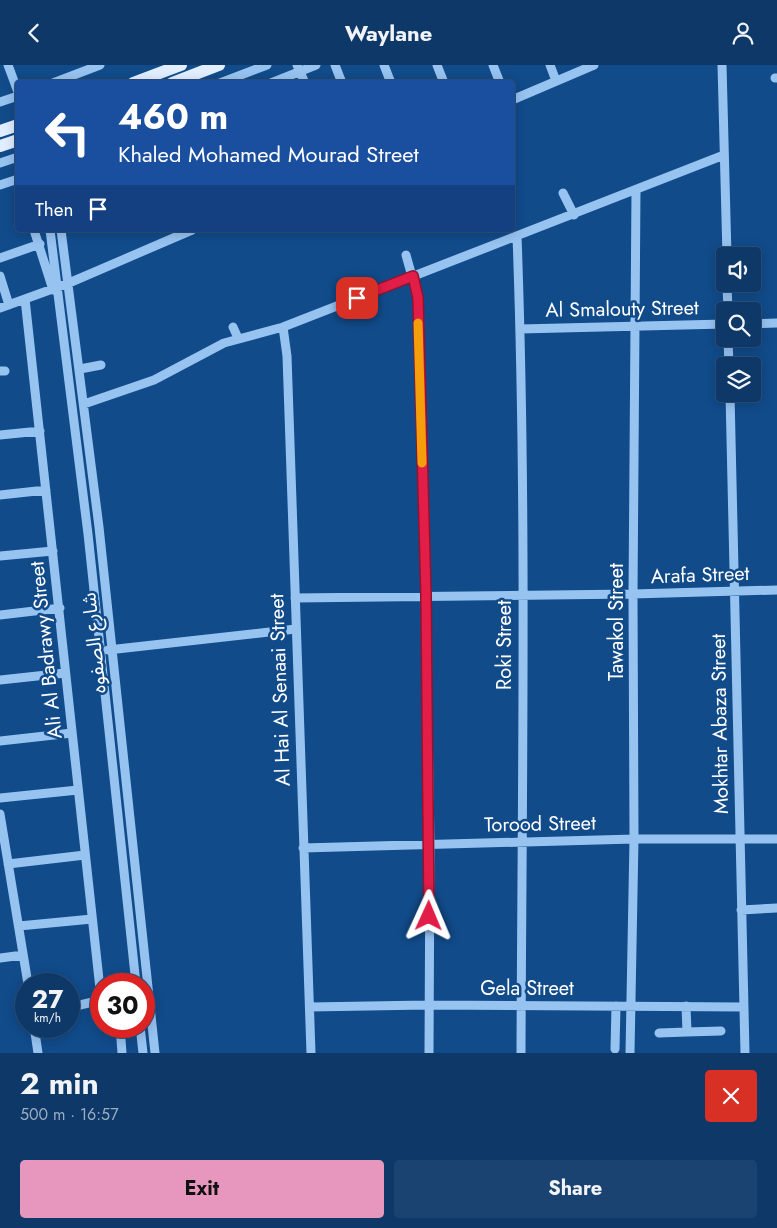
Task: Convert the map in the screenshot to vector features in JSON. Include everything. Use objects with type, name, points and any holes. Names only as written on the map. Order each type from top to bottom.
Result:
[{"type":"main road","points":[[142,80],[182,65]]},
{"type":"main road","points":[[180,80],[219,65]]},
{"type":"main road","points":[[0,131],[15,126]]},
{"type":"main road","points":[[0,146],[15,140]]},
{"type":"street","points":[[8,65],[15,84]]},
{"type":"street","points":[[61,80],[100,65]]},
{"type":"street","points":[[228,80],[266,65]]},
{"type":"street","points":[[276,80],[298,68],[316,65]]},
{"type":"street","points":[[335,65],[341,80]]},
{"type":"street","points":[[384,65],[390,80]]},
{"type":"street","points":[[437,65],[443,80]]},
{"type":"street","points":[[493,65],[499,80]]},
{"type":"street","points":[[550,65],[556,81]]},
{"type":"street","points":[[515,98],[594,65]]},
{"type":"street","points":[[722,65],[727,247]]},
{"type":"street","points":[[298,68],[304,80]]},
{"type":"street","points":[[0,102],[15,97]]},
{"type":"street","points":[[84,404],[154,380],[210,349],[238,338],[283,327],[636,191],[724,155]]},
{"type":"street","points":[[0,163],[15,158]]},
{"type":"street","points":[[0,185],[15,181]]},
{"type":"street","name":"Tawakol Street","points":[[630,1053],[634,839],[633,594],[636,191]]},
{"type":"street","points":[[563,193],[574,215]]},
{"type":"street","points":[[35,232],[56,289]]},
{"type":"street","name":"شارع الصفوه","points":[[50,232],[100,651],[135,973]]},
{"type":"street","name":"شارع الصفوه","points":[[61,232],[84,404],[155,1053]]},
{"type":"street","points":[[0,276],[4,307],[56,289],[187,232]]},
{"type":"street","name":"Roki Street","points":[[517,236],[520,329],[522,595],[521,1053]]},
{"type":"street","points":[[0,258],[40,243]]},
{"type":"street","points":[[406,255],[418,298],[430,844],[429,1053]]},
{"type":"street","name":"Ali Al Badrawy Street","points":[[25,299],[98,973]]},
{"type":"street","points":[[761,324],[777,323]]},
{"type":"street","name":"Al Smalouty Street","points":[[520,329],[716,324]]},
{"type":"street","points":[[233,327],[238,338]]},
{"type":"street","name":"Al Hai Al Senaai Street","points":[[283,327],[287,356],[310,1007],[310,1053]]},
{"type":"street","points":[[80,369],[101,365]]},
{"type":"street","name":"Mokhtar Abaza Street","points":[[730,402],[745,1053]]},
{"type":"street","points":[[0,435],[40,431]]},
{"type":"street","points":[[0,495],[46,490]]},
{"type":"street","points":[[0,556],[53,551]]},
{"type":"street","name":"Arafa Street","points":[[295,598],[633,594],[777,590]]},
{"type":"street","points":[[0,615],[60,608]]},
{"type":"street","points":[[100,651],[296,629]]},
{"type":"street","points":[[0,680],[65,673]]},
{"type":"street","points":[[0,741],[72,733]]},
{"type":"street","points":[[0,798],[78,790]]},
{"type":"street","points":[[0,814],[26,973]]},
{"type":"street","name":"Torood Street","points":[[303,848],[522,841],[634,839],[740,841],[777,839]]},
{"type":"street","points":[[8,863],[85,855]]},
{"type":"street","points":[[741,911],[777,908]]},
{"type":"street","points":[[19,926],[92,919]]},
{"type":"street","points":[[0,958],[23,955]]},
{"type":"street","points":[[80,1005],[90,1002]]},
{"type":"street","name":"Gela Street","points":[[310,1007],[428,1005],[744,1007]]},
{"type":"street","points":[[615,1049],[616,1006]]},
{"type":"street","points":[[686,1007],[687,1031]]},
{"type":"street","points":[[659,1033],[720,1031]]},
{"type":"street","points":[[36,1038],[38,1053]]},
{"type":"street","points":[[121,1038],[122,1053]]},
{"type":"street","points":[[141,1038],[143,1053]]},
{"type":"slow traffic","points":[[418,323],[422,463]]},
{"type":"route","points":[[357,298],[413,276],[418,298],[426,595],[430,844],[429,916]]}]
